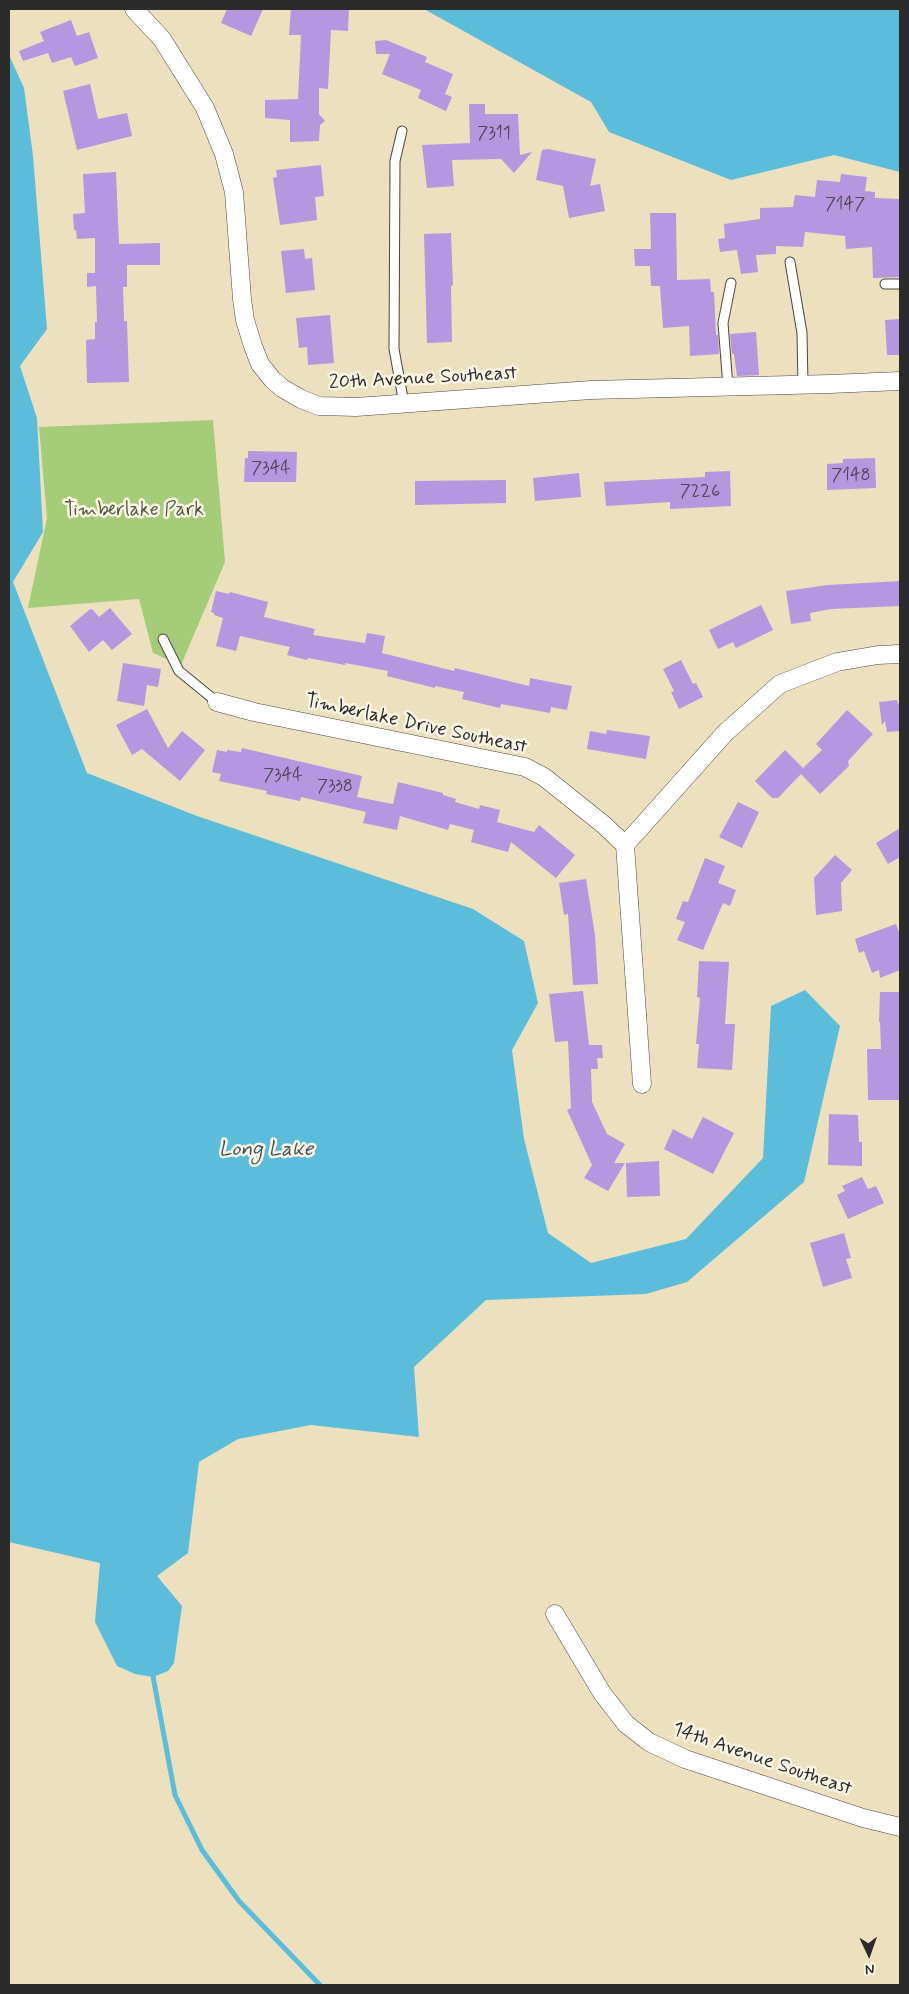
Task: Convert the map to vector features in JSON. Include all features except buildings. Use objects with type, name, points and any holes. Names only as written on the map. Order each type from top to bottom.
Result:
[{"type":"street","name":"20th Avenue Southeast","points":[[134,9],[162,39],[205,108],[224,154],[234,192],[245,320],[260,364],[282,388],[301,399],[319,406],[356,407],[591,390],[803,385],[900,380]]},
{"type":"street","points":[[642,1084],[625,845],[725,733],[780,684],[837,662],[878,655],[900,654]]},
{"type":"street","name":"Timberlake Drive Southeast","points":[[217,702],[254,712],[525,767],[544,778],[604,825],[625,845]]},
{"type":"street","name":"14th Avenue Southeast","points":[[555,1614],[602,1693],[626,1724],[649,1742],[685,1760],[863,1818],[900,1827]]},
{"type":"lane","points":[[402,131],[395,161],[394,349],[404,404]]},
{"type":"lane","points":[[790,262],[802,333],[803,385]]},
{"type":"lane","points":[[728,387],[723,323],[731,283]]},
{"type":"lane","points":[[885,284],[900,284]]},
{"type":"lane","points":[[163,640],[178,670],[217,702]]},
{"type":"green space","name":"Timberlake Park","points":[[213,420],[225,562],[181,665],[153,653],[139,599],[28,608],[47,518],[39,427]]},
{"type":"water","points":[[424,9],[900,9],[900,172],[834,155],[731,180],[609,132],[591,102]]},
{"type":"water","name":"Long Lake","points":[[9,55],[24,88],[33,156],[47,329],[20,366],[37,418],[43,532],[13,582],[87,773],[197,816],[473,909],[524,941],[538,1003],[512,1050],[524,1139],[548,1233],[591,1263],[686,1239],[763,1158],[771,1006],[805,990],[840,1026],[804,1182],[687,1282],[646,1294],[486,1300],[414,1367],[419,1437],[311,1425],[238,1439],[199,1462],[188,1553],[157,1576],[182,1606],[174,1663],[168,1671],[153,1677],[135,1674],[117,1666],[95,1622],[100,1563],[9,1542]]},
{"type":"waterway","points":[[152,1671],[175,1795],[202,1850],[239,1901],[320,1985]]}]
